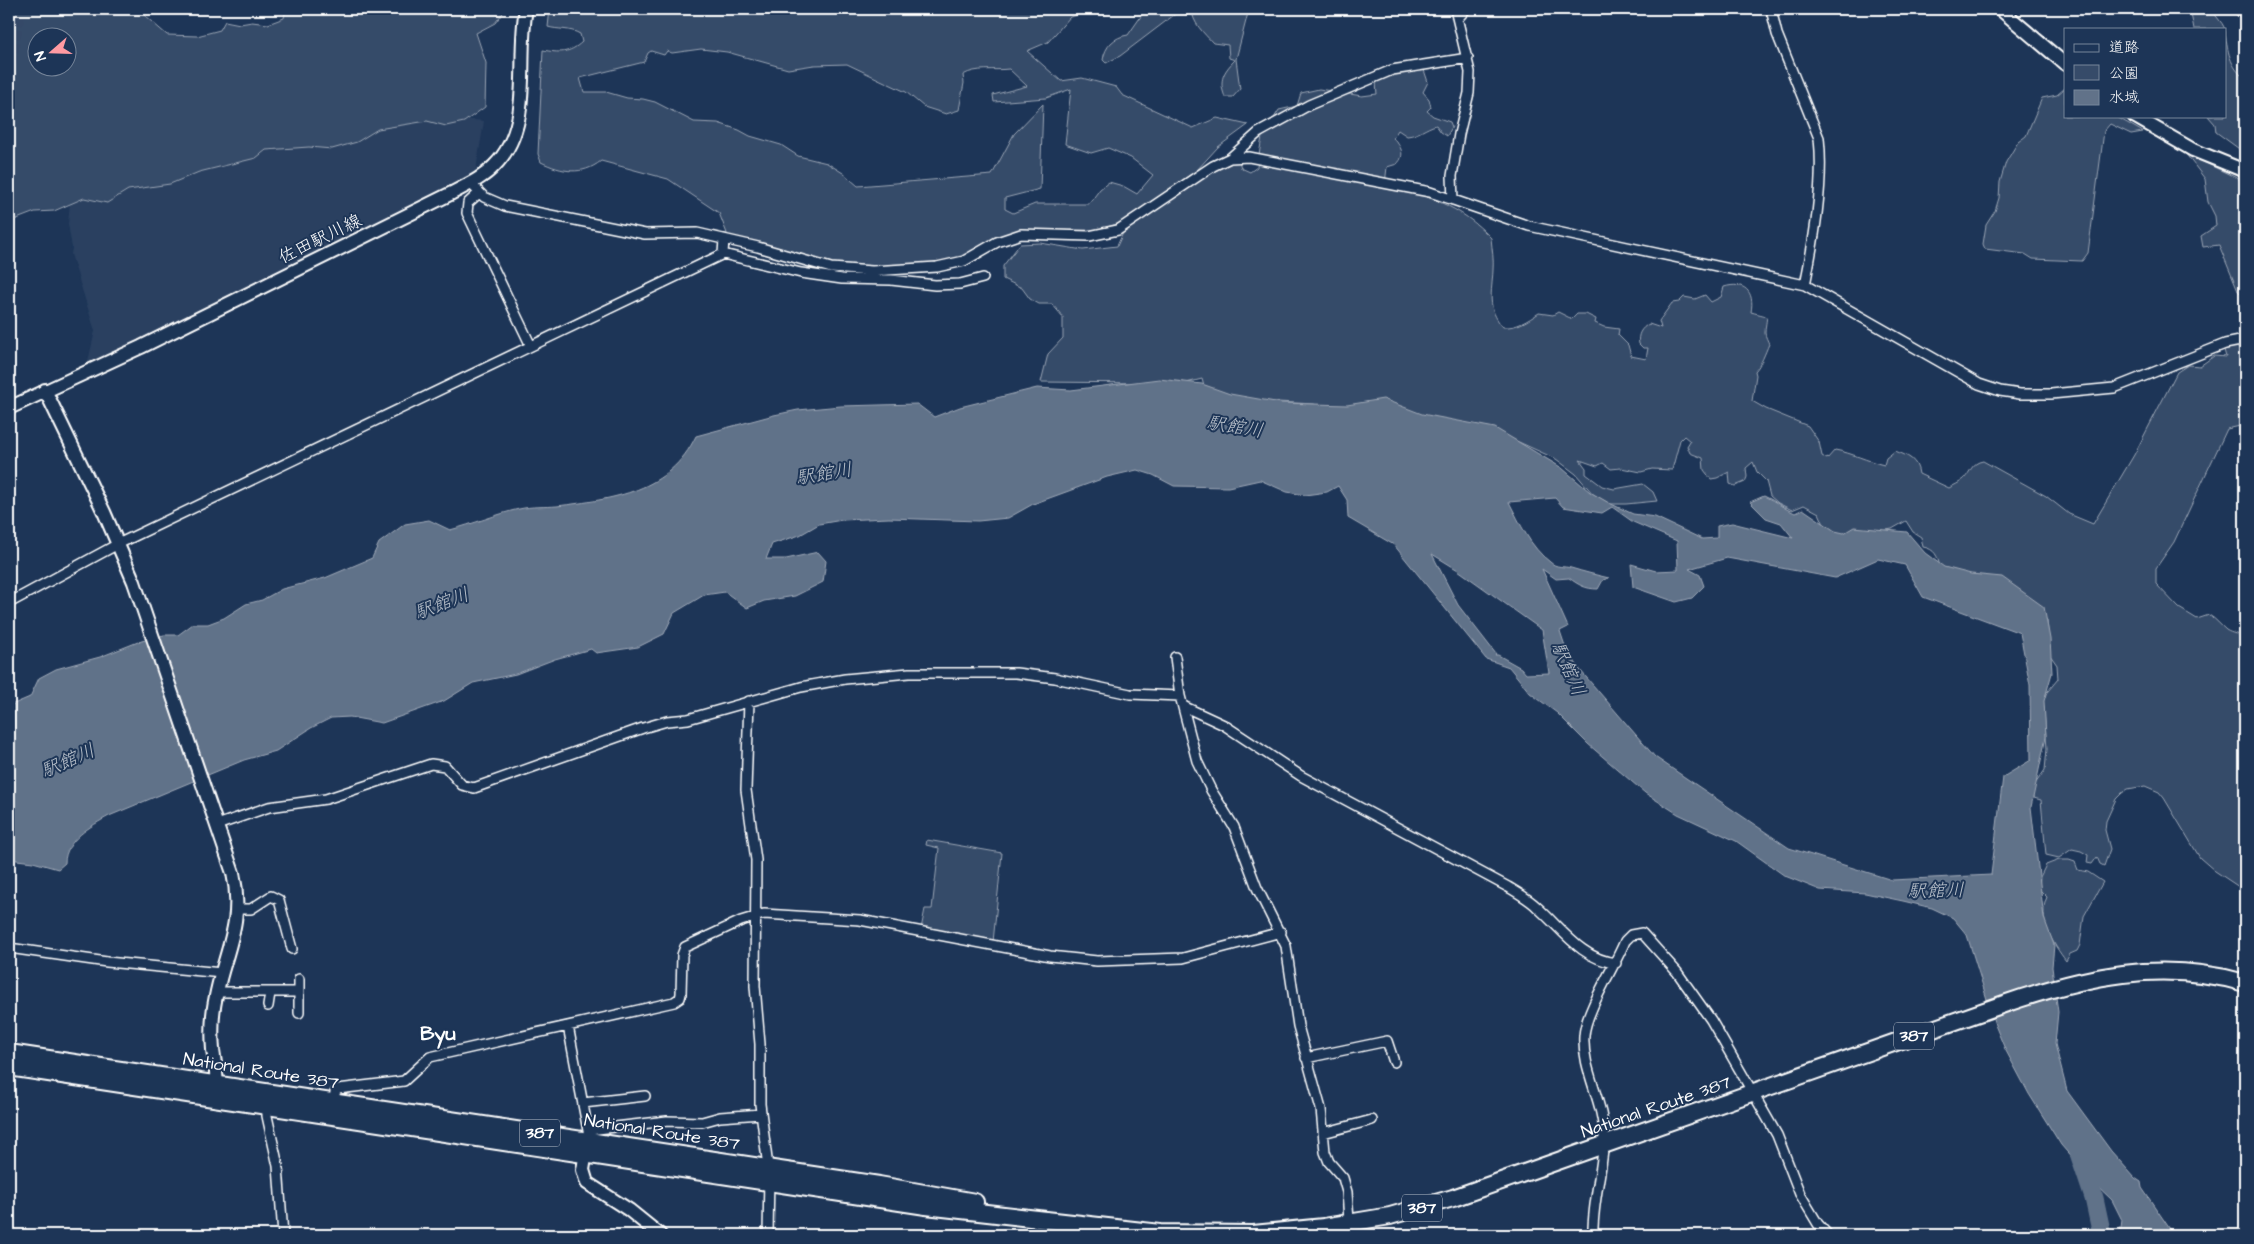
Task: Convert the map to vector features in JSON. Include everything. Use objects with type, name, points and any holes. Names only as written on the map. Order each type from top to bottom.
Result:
[{"type":"highway","name":"National Route 387","points":[[9,1067],[216,1092],[333,1102],[587,1142],[926,1206],[1160,1233],[1208,1235],[1267,1234],[1350,1229],[1453,1198],[1755,1093],[2011,1001],[2071,983],[2124,973],[2170,971],[2200,973],[2245,984]]},
{"type":"highway","name":"National Route 387","points":[[9,1053],[216,1092],[267,1107],[587,1142]]},
{"type":"street","name":"佐田駅川線","points":[[9,408],[141,347],[470,183],[494,166],[509,148],[516,130],[520,110],[523,30],[526,9]]},
{"type":"street","points":[[1453,200],[1452,176],[1459,134],[1469,93],[1470,72],[1457,13],[1466,9]]},
{"type":"street","points":[[1771,9],[1777,34],[1819,138],[1821,154],[1818,205],[1805,285]]},
{"type":"street","points":[[2000,9],[2064,63]]},
{"type":"street","points":[[2239,9],[2245,16]]},
{"type":"street","points":[[470,183],[479,193],[505,206],[645,234],[689,232],[724,239],[831,268],[872,271],[936,268],[964,261],[997,242],[1021,234],[1089,236],[1108,233],[1142,215],[1213,166],[1230,158],[1246,142],[1279,120],[1392,70],[1468,58]]},
{"type":"street","points":[[2137,118],[2193,150],[2245,171]]},
{"type":"street","points":[[1230,158],[1249,157],[1430,192],[1529,226],[1805,285],[1979,384],[2000,391],[2051,394],[2114,388],[2225,344],[2245,340]]},
{"type":"street","points":[[479,193],[468,203],[467,214],[531,346]]},
{"type":"street","points":[[723,254],[724,239]]},
{"type":"street","points":[[9,603],[118,544],[723,254],[801,273],[842,279],[891,280],[935,286],[960,284],[983,278]]},
{"type":"street","points":[[45,390],[118,544],[140,600],[233,873],[238,909],[235,931],[217,992],[212,1033],[218,1075],[216,1092]]},
{"type":"street","points":[[1175,657],[1180,696],[1202,772],[1234,827],[1257,888],[1281,932],[1288,956],[1296,1013],[1306,1058],[1321,1109],[1327,1159],[1345,1182],[1350,1229]]},
{"type":"street","points":[[216,823],[269,807],[326,800],[431,764],[445,766],[462,785],[472,788],[642,728],[667,721],[688,719],[801,687],[845,679],[909,672],[1034,675],[1130,694],[1180,696]]},
{"type":"street","points":[[748,701],[746,790],[756,860],[755,986],[760,1036],[761,1114],[769,1175],[768,1235]]},
{"type":"street","points":[[1183,706],[1224,725],[1301,776],[1508,887],[1536,905],[1586,952],[1601,960],[1616,963]]},
{"type":"street","points":[[238,909],[251,909],[271,896],[279,900],[292,949]]},
{"type":"street","points":[[333,1102],[338,1089],[404,1081],[430,1057],[678,1001],[681,994],[682,955],[685,947],[701,938],[756,915],[772,913],[860,920],[1044,955],[1097,961],[1183,958],[1281,932]]},
{"type":"street","points":[[1592,1235],[1603,1129],[1587,1062],[1584,1034],[1602,988],[1628,937],[1642,933],[1677,972],[1701,1005],[1755,1093],[1780,1142],[1800,1194],[1828,1235]]},
{"type":"street","points":[[9,948],[107,962],[222,973]]},
{"type":"street","points":[[299,979],[299,1013]]},
{"type":"street","points":[[217,992],[299,992]]},
{"type":"street","points":[[268,1006],[270,993]]},
{"type":"street","points":[[568,1026],[583,1103],[587,1142],[583,1170],[587,1183],[629,1210],[660,1235]]},
{"type":"street","points":[[1306,1058],[1387,1041],[1394,1062]]},
{"type":"street","points":[[583,1103],[644,1096]]},
{"type":"street","points":[[267,1107],[266,1116],[279,1172],[283,1235]]},
{"type":"street","points":[[587,1142],[668,1120],[702,1122],[720,1118],[761,1114]]},
{"type":"street","points":[[1323,1133],[1372,1120]]},
{"type":"shaded area","points":[[409,114],[484,121],[476,170],[467,178],[441,193],[87,366],[95,331],[71,254],[72,248],[68,224],[70,202],[195,168],[309,133]]},
{"type":"green space","points":[[9,9],[137,9],[167,35],[197,36],[220,30],[225,21],[240,24],[252,22],[268,24],[284,18],[286,9],[506,9],[495,23],[476,33],[486,63],[485,107],[464,122],[446,126],[427,121],[378,129],[357,142],[332,149],[309,147],[266,150],[256,158],[199,172],[170,184],[128,190],[107,203],[84,198],[54,211],[35,212],[9,222]]},
{"type":"green space","points":[[550,9],[615,11],[616,9],[1100,9],[1070,17],[1048,42],[1027,51],[1061,81],[1082,78],[1116,87],[1122,95],[1193,128],[1217,118],[1248,125],[1218,147],[1197,170],[1120,223],[1097,230],[1023,231],[962,259],[892,269],[823,265],[728,236],[719,213],[668,179],[601,161],[594,166],[579,171],[564,170],[541,162],[538,154],[543,50],[564,52],[573,49],[582,42],[580,34],[576,32],[548,27]],"holes":[[[701,49],[727,52],[788,69],[814,65],[847,64],[906,92],[924,107],[946,114],[959,110],[964,83],[963,75],[979,70],[1009,69],[1027,86],[993,95],[994,102],[1046,98],[1071,89],[1065,144],[1091,153],[1108,148],[1131,158],[1153,175],[1137,194],[1123,186],[1109,182],[1100,189],[1089,204],[1035,204],[1013,213],[1005,209],[1005,198],[1040,189],[1043,104],[1014,134],[992,175],[858,186],[843,173],[827,163],[798,156],[781,145],[750,136],[739,130],[718,123],[694,122],[655,102],[643,99],[627,98],[606,92],[584,92],[580,78],[644,62],[651,51],[664,55],[667,51],[672,53]]]},
{"type":"green space","points":[[1144,9],[1182,9],[1120,56],[1106,63],[1103,60],[1108,46],[1114,40],[1128,35],[1144,12]]},
{"type":"green space","points":[[1192,9],[1249,9],[1236,59],[1240,89],[1233,97],[1225,97],[1222,81],[1225,72],[1235,60],[1229,58],[1228,45],[1213,43],[1202,32],[1194,19]]},
{"type":"green space","points":[[2190,9],[2212,9],[2224,28],[2194,28]]},
{"type":"green space","points":[[2226,38],[2228,51],[2233,63],[2245,78],[2245,160],[2242,158],[2242,151],[2216,132],[2215,124],[2210,118],[2226,118]]},
{"type":"green space","points":[[1405,63],[1424,70],[1428,82],[1423,92],[1429,99],[1431,107],[1427,111],[1433,116],[1450,122],[1452,127],[1447,136],[1436,125],[1407,136],[1398,130],[1393,138],[1400,147],[1402,154],[1397,164],[1387,167],[1385,184],[1442,203],[1467,217],[1491,238],[1493,262],[1491,300],[1494,313],[1503,327],[1517,325],[1539,313],[1553,315],[1558,312],[1572,319],[1577,314],[1586,314],[1596,319],[1595,323],[1604,327],[1619,329],[1618,335],[1628,345],[1631,356],[1646,359],[1648,348],[1643,348],[1639,344],[1640,332],[1649,324],[1661,328],[1659,321],[1672,303],[1679,302],[1684,297],[1695,299],[1705,295],[1711,302],[1721,297],[1724,287],[1737,285],[1742,287],[1746,289],[1751,298],[1751,312],[1765,316],[1767,319],[1765,333],[1769,344],[1755,371],[1752,401],[1766,409],[1808,426],[1819,442],[1822,456],[1827,459],[1835,450],[1884,465],[1886,458],[1895,451],[1914,461],[1919,474],[1949,488],[1962,480],[1974,466],[1983,461],[2046,496],[2069,514],[2093,524],[2134,455],[2177,372],[2188,365],[2200,366],[2214,356],[2226,357],[2224,350],[2226,346],[2245,346],[2245,415],[2240,426],[2227,429],[2174,542],[2156,568],[2156,584],[2179,608],[2197,619],[2209,615],[2226,630],[2245,639],[2245,891],[2215,871],[2200,858],[2164,798],[2159,792],[2145,786],[2128,789],[2116,799],[2106,821],[2105,830],[2110,849],[2104,866],[2100,864],[2097,857],[2092,864],[2087,863],[2088,855],[2072,849],[2059,858],[2046,855],[2041,800],[2030,797],[2035,784],[2045,770],[2047,749],[2043,697],[2058,679],[2057,665],[2050,655],[2047,620],[2033,605],[1940,568],[1935,554],[1930,549],[1923,547],[1921,537],[1913,532],[1906,521],[1892,529],[1853,536],[1827,531],[1819,513],[1804,505],[1792,510],[1778,503],[1770,496],[1766,481],[1757,472],[1753,462],[1746,468],[1747,477],[1745,482],[1735,486],[1730,484],[1729,472],[1711,479],[1704,470],[1703,458],[1690,453],[1687,446],[1690,441],[1684,436],[1680,440],[1672,470],[1652,469],[1641,472],[1621,468],[1611,469],[1603,463],[1597,466],[1580,460],[1586,468],[1586,474],[1602,486],[1614,489],[1643,484],[1653,492],[1657,501],[1610,504],[1593,494],[1576,474],[1556,459],[1510,438],[1337,411],[1314,404],[1260,401],[1206,394],[1202,379],[1178,385],[1041,382],[1048,354],[1063,338],[1063,317],[1052,304],[1039,304],[1030,299],[1022,288],[1003,279],[1003,266],[1020,244],[1040,243],[1083,250],[1117,246],[1123,233],[1160,205],[1230,159],[1239,161],[1241,168],[1250,172],[1257,167],[1262,137],[1279,110],[1297,106],[1301,93],[1319,89],[1362,96],[1377,94],[1377,79],[1381,70],[1390,65]]},
{"type":"green space","points":[[2064,89],[2064,118],[2118,118],[2143,132],[2131,134],[2110,124],[2104,131],[2088,253],[2082,261],[2033,259],[2025,254],[1985,249],[1983,244],[1986,225],[1995,211],[2006,162],[2018,142],[2026,136],[2042,98],[2057,95]]},
{"type":"green space","points":[[2185,153],[2245,182],[2245,298],[2238,291],[2219,245],[2203,247],[2201,236],[2216,226],[2215,216],[2208,202],[2205,179]]},
{"type":"green space","points":[[927,840],[1002,853],[993,942],[921,929],[925,909],[932,909],[939,848],[926,845]]},
{"type":"green space","points":[[2059,860],[2075,862],[2078,870],[2088,872],[2103,882],[2084,916],[2080,945],[2077,951],[2070,954],[2066,961],[2048,931],[2044,913],[2047,897],[2039,889],[2040,877],[2046,865]]},
{"type":"water","points":[[1159,379],[1202,384],[1230,394],[1281,403],[1347,405],[1383,399],[1422,414],[1495,428],[1562,468],[1590,492],[1609,503],[1633,514],[1655,517],[1702,539],[1717,538],[1717,526],[1732,523],[1793,538],[1781,523],[1766,518],[1750,502],[1764,496],[1795,513],[1803,509],[1835,531],[1844,533],[1854,527],[1907,532],[1925,553],[1944,567],[1971,574],[2002,577],[2044,607],[2050,639],[2052,673],[2044,701],[2046,737],[2031,807],[2044,918],[2054,945],[2052,967],[2058,1012],[2055,1044],[2067,1091],[2111,1151],[2135,1178],[2141,1182],[2142,1188],[2174,1235],[2120,1235],[2122,1220],[2112,1200],[2092,1181],[2061,1145],[2029,1094],[2005,1049],[1995,1025],[1967,935],[1953,918],[1932,908],[1865,893],[1820,890],[1785,876],[1736,841],[1678,814],[1645,793],[1588,744],[1557,713],[1530,693],[1509,667],[1486,659],[1394,545],[1348,518],[1347,500],[1338,486],[1327,492],[1305,495],[1287,492],[1260,480],[1228,487],[1174,486],[1153,475],[1137,470],[1107,477],[1033,504],[1008,518],[978,521],[889,518],[842,520],[819,524],[800,535],[772,544],[766,559],[786,559],[818,552],[826,561],[823,582],[795,596],[764,601],[747,608],[725,592],[704,595],[674,613],[664,634],[638,647],[596,653],[591,649],[555,659],[516,674],[473,683],[444,701],[382,723],[350,717],[331,718],[311,728],[276,751],[244,760],[109,816],[87,829],[74,841],[69,847],[65,863],[58,869],[33,862],[9,859],[9,706],[30,697],[39,678],[56,669],[100,657],[138,642],[164,635],[178,635],[193,624],[208,624],[224,618],[246,604],[262,600],[282,589],[325,578],[372,558],[379,543],[405,524],[429,520],[450,530],[519,509],[557,506],[619,496],[655,481],[671,470],[685,455],[696,436],[798,410],[841,406],[917,404],[934,417],[960,407],[1037,388],[1071,390]],"holes":[[[1555,498],[1563,507],[1602,513],[1612,507],[1633,522],[1677,541],[1678,570],[1656,571],[1631,564],[1633,587],[1676,602],[1692,598],[1704,586],[1700,575],[1689,569],[1727,558],[1835,578],[1878,559],[1905,565],[1923,597],[2020,633],[2030,685],[2031,760],[2003,777],[1991,875],[1892,880],[1789,848],[1655,757],[1580,670],[1565,646],[1560,631],[1568,627],[1542,569],[1556,579],[1569,578],[1582,586],[1593,589],[1598,589],[1603,580],[1609,578],[1552,564],[1531,542],[1509,502]],[[1432,554],[1458,570],[1542,630],[1549,673],[1526,674],[1521,668],[1495,655],[1458,605]]]},
{"type":"waterway","name":"駅館川","points":[[2078,1150],[2094,1198],[2102,1235]]},
{"type":"tunnel","points":[[9,78],[21,9]]},
{"type":"district","name":"Byu","points":[[438,1034]]}]
